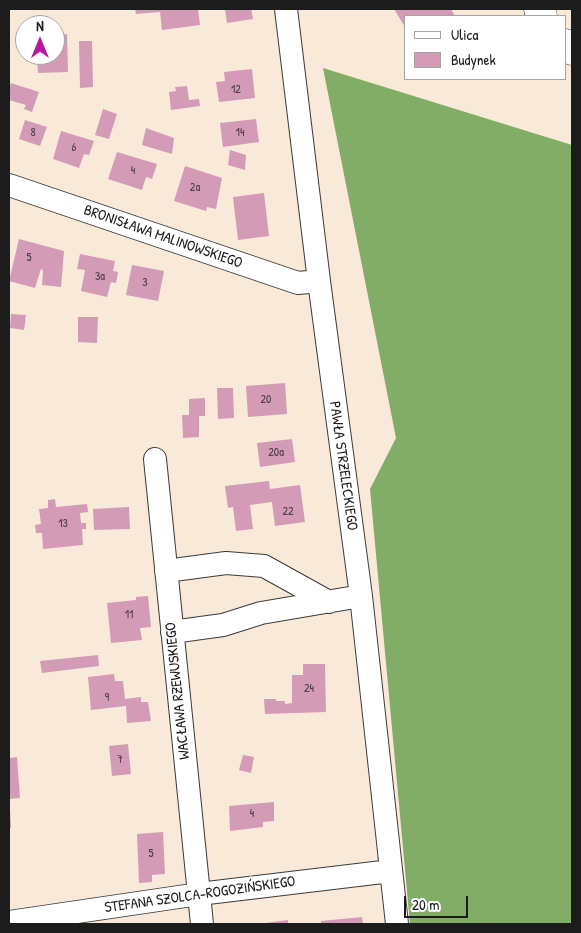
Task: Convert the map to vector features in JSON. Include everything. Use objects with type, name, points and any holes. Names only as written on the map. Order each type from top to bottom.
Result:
[{"type":"street","name":"PAWŁA STRZELECKIEGO","points":[[286,9],[319,282],[361,596],[397,924]]},
{"type":"street","name":"BRONISŁAWA MALINOWSKIEGO","points":[[9,185],[298,283],[319,282]]},
{"type":"street","name":"WACŁAWA RZEWUSKIEGO","points":[[155,459],[202,924]]},
{"type":"street","points":[[166,571],[226,563],[264,566],[329,602]]},
{"type":"street","points":[[172,632],[223,625],[261,613],[361,596]]},
{"type":"street","name":"STEFANA SZOLCA-ROGOZIŃSKIEGO","points":[[9,922],[199,894],[391,871]]},
{"type":"green space","points":[[323,68],[572,145],[572,924],[410,924],[370,489],[396,438]]},
{"type":"building","points":[[135,9],[198,9],[200,25],[162,30],[160,12],[136,14]]},
{"type":"building","points":[[225,9],[251,9],[253,19],[227,23]]},
{"type":"building","points":[[394,9],[451,9],[454,15],[404,15],[404,25]]},
{"type":"building","points":[[65,34],[67,34],[68,72],[38,73],[38,65],[65,65]]},
{"type":"building","points":[[79,41],[92,41],[93,87],[80,88]]},
{"type":"building","points":[[252,69],[255,98],[219,102],[216,82],[225,81],[224,72]]},
{"type":"building","points":[[11,83],[39,92],[32,112],[24,109],[26,105],[9,100]]},
{"type":"building","points":[[187,86],[189,100],[199,99],[200,106],[171,110],[169,92],[176,91],[175,87]]},
{"type":"building","points":[[103,109],[117,114],[109,139],[95,135]]},
{"type":"building","points":[[256,119],[259,142],[223,147],[220,123]]},
{"type":"building","points":[[25,120],[47,127],[40,146],[19,139]]},
{"type":"building","points":[[146,128],[174,138],[172,154],[142,145]]},
{"type":"building","points":[[61,131],[94,141],[89,155],[84,154],[79,168],[53,159]]},
{"type":"building","points":[[230,150],[246,155],[245,170],[228,165]]},
{"type":"building","points":[[117,152],[157,164],[152,179],[146,177],[142,190],[108,179]]},
{"type":"building","points":[[185,166],[222,178],[216,209],[207,207],[206,211],[174,201]]},
{"type":"building","points":[[264,193],[269,236],[238,240],[233,197]]},
{"type":"building","points":[[19,239],[64,251],[61,287],[42,285],[43,270],[41,269],[35,288],[9,281]]},
{"type":"building","points":[[80,254],[115,261],[113,271],[118,272],[116,283],[111,282],[107,297],[81,291],[85,270],[77,269]]},
{"type":"building","points":[[132,265],[164,271],[158,301],[126,295]]},
{"type":"building","points":[[11,314],[26,315],[24,330],[10,328]]},
{"type":"building","points":[[78,317],[98,317],[97,343],[78,342]]},
{"type":"building","points":[[285,383],[287,414],[248,417],[246,386]]},
{"type":"building","points":[[217,388],[233,388],[234,418],[218,419]]},
{"type":"building","points":[[205,398],[205,416],[199,416],[199,437],[183,438],[182,415],[189,415],[189,399]]},
{"type":"building","points":[[292,439],[295,462],[260,467],[257,443]]},
{"type":"building","points":[[269,481],[270,489],[300,485],[305,522],[275,526],[272,502],[250,505],[253,529],[236,531],[233,507],[228,508],[225,486]]},
{"type":"building","points":[[55,499],[56,507],[87,504],[88,512],[80,513],[81,523],[86,523],[86,529],[82,529],[83,545],[43,549],[42,533],[36,533],[35,525],[41,524],[39,509],[48,508],[48,500]]},
{"type":"building","points":[[129,507],[130,529],[94,530],[93,509]]},
{"type":"building","points":[[148,596],[151,627],[140,628],[142,640],[111,643],[107,603],[136,600],[136,597]]},
{"type":"building","points":[[98,655],[99,666],[42,673],[40,661]]},
{"type":"building","points":[[303,664],[325,664],[326,712],[265,714],[264,699],[285,701],[285,704],[292,703],[292,675],[303,675]]},
{"type":"building","points":[[114,674],[115,681],[123,681],[125,699],[141,697],[141,702],[148,702],[151,721],[127,723],[126,706],[91,710],[88,677]]},
{"type":"building","points":[[128,744],[131,774],[112,776],[109,746]]},
{"type":"building","points":[[243,755],[254,757],[251,773],[239,770]]},
{"type":"building","points":[[17,757],[20,798],[9,799],[9,758]]},
{"type":"building","points":[[274,802],[274,821],[263,822],[263,827],[230,831],[229,806]]},
{"type":"building","points":[[10,809],[11,828],[9,828]]},
{"type":"building","points":[[163,832],[165,874],[152,875],[152,882],[139,883],[137,834]]},
{"type":"building","points":[[362,917],[363,924],[321,924],[321,921]]},
{"type":"building","points":[[288,920],[288,924],[265,924],[265,923]]}]
